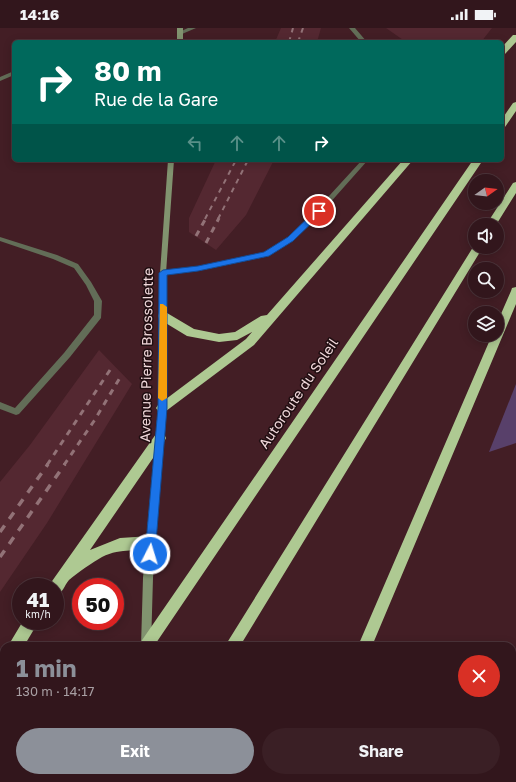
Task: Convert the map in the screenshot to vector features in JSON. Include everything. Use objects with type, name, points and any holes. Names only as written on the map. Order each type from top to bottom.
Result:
[{"type":"highway","points":[[504,50],[516,37]]},
{"type":"highway","points":[[504,123],[516,105]]},
{"type":"highway","points":[[162,408],[250,342],[406,162]]},
{"type":"highway","name":"Autoroute du Soleil","points":[[148,642],[477,162]]},
{"type":"highway","points":[[495,218],[516,185]]},
{"type":"highway","points":[[234,642],[474,254]]},
{"type":"highway","points":[[367,642],[516,290]]},
{"type":"highway","points":[[163,316],[191,333],[218,338],[237,336],[273,314]]},
{"type":"highway","points":[[64,576],[160,438]]},
{"type":"highway","points":[[64,576],[97,553],[120,544],[151,542]]},
{"type":"highway","points":[[18,642],[26,630]]},
{"type":"main road","name":"Avenue Pierre Brossolette","points":[[145,642],[148,578],[162,408],[163,273],[171,162]]},
{"type":"street","points":[[180,31],[193,28]]},
{"type":"street","points":[[352,28],[362,40]]},
{"type":"street","points":[[0,79],[12,75]]},
{"type":"street","points":[[163,273],[198,269],[267,254],[290,239],[310,221],[363,162]]},
{"type":"street","points":[[0,239],[55,256],[76,266],[89,284],[98,301],[98,316],[67,355],[16,412],[0,405]]},
{"type":"shaded area","points":[[281,28],[321,28],[318,40],[276,40]]},
{"type":"shaded area","points":[[386,28],[492,28],[483,40],[403,40]]},
{"type":"shaded area","points":[[215,162],[273,162],[246,215],[216,250],[189,232],[189,218]]},
{"type":"shaded area","points":[[99,350],[132,384],[47,523],[0,592],[0,482],[30,445]]},
{"type":"shaded area","points":[[516,384],[516,443],[489,452]]},
{"type":"railway","points":[[290,40],[293,28]]},
{"type":"railway","points":[[299,40],[303,28]]},
{"type":"railway","points":[[205,219],[235,162]]},
{"type":"railway","points":[[218,219],[247,162]]},
{"type":"railway","points":[[196,236],[206,218]]},
{"type":"railway","points":[[206,243],[219,218]]},
{"type":"railway","points":[[47,465],[112,367]]},
{"type":"railway","points":[[64,465],[94,421],[121,376]]},
{"type":"railway","points":[[0,532],[48,464]]},
{"type":"railway","points":[[0,557],[65,464]]},
{"type":"slow traffic","points":[[162,398],[163,307]]},
{"type":"route","points":[[150,554],[162,408],[163,273],[198,269],[267,254],[290,239],[319,211]]}]
